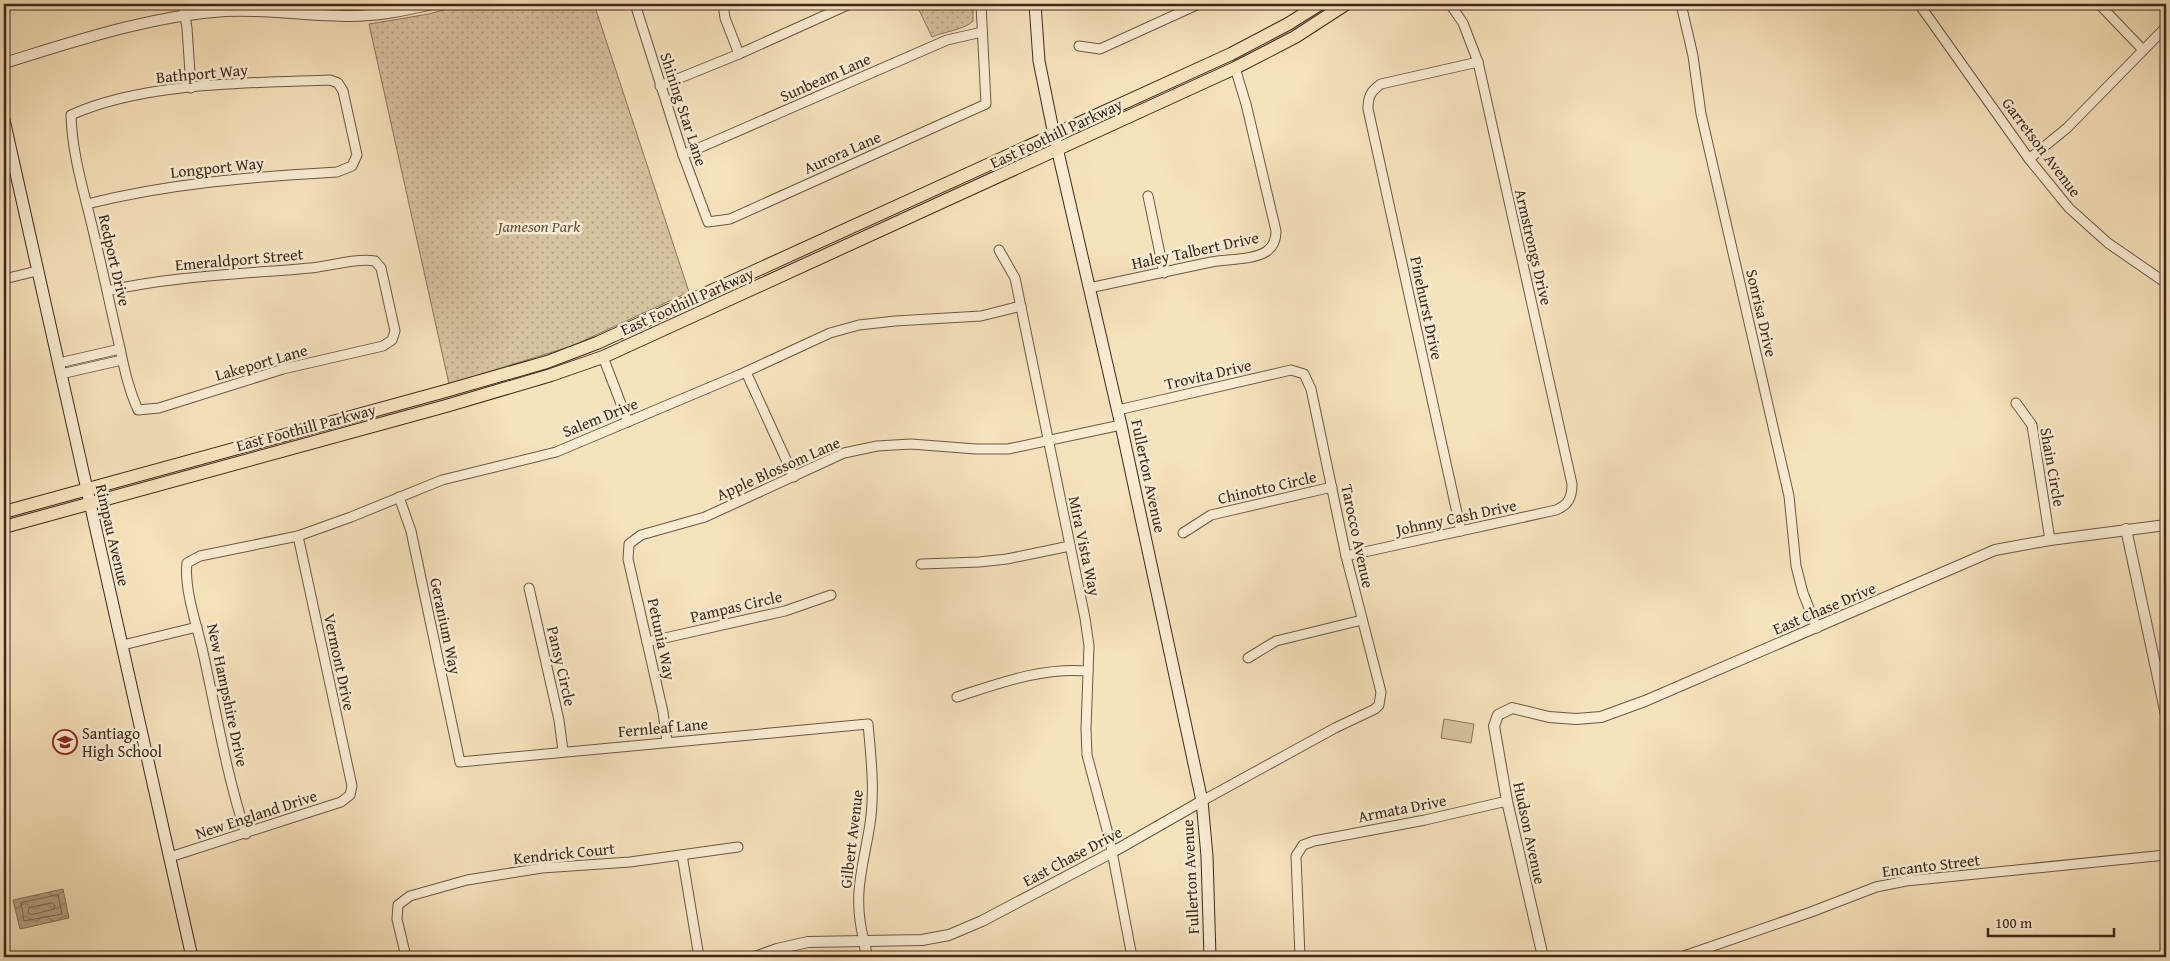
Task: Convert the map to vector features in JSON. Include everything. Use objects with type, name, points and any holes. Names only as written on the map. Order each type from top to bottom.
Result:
[{"type":"main road","name":"Fullerton Avenue","points":[[1035,4],[1039,61],[1054,136],[1122,425],[1202,801],[1207,856],[1210,957]]},
{"type":"main road","name":"East Foothill Parkway","points":[[4,512],[555,358],[597,343],[1231,54],[1288,24],[1320,4]]},
{"type":"main road","name":"East Foothill Parkway","points":[[4,527],[513,386],[602,357],[1235,68],[1295,37],[1346,4]]},
{"type":"main road","name":"Rimpau Avenue","points":[[4,120],[192,957]]},
{"type":"street","points":[[183,4],[191,88]]},
{"type":"street","points":[[4,63],[96,35],[185,15],[298,8],[351,16],[405,10],[433,4]]},
{"type":"street","name":"Shining Star Lane","points":[[635,4],[682,155],[708,222]]},
{"type":"street","points":[[722,4],[725,18],[739,54]]},
{"type":"street","points":[[660,86],[739,54],[832,8],[850,4]]},
{"type":"street","points":[[981,4],[982,32]]},
{"type":"street","points":[[1079,46],[1100,49],[1199,4]]},
{"type":"street","name":"Armstrongs Drive","points":[[1450,4],[1463,23],[1478,62],[1572,484],[1572,494],[1569,501]]},
{"type":"street","name":"Sonrisa Drive","points":[[1681,4],[1693,56],[1701,114],[1789,496],[1796,566],[1803,593],[1817,628]]},
{"type":"street","name":"Garretson Avenue","points":[[1919,4],[2029,159],[2069,208],[2108,243],[2166,283]]},
{"type":"street","points":[[2099,4],[2143,50]]},
{"type":"street","points":[[2029,159],[2067,128],[2166,27]]},
{"type":"street","name":"Aurora Lane","points":[[708,222],[730,219],[986,104],[982,32]]},
{"type":"street","name":"Sunbeam Lane","points":[[682,155],[947,40],[982,32]]},
{"type":"street","name":"Pinehurst Drive","points":[[1461,531],[1368,109],[1368,99],[1372,90],[1382,84],[1478,62]]},
{"type":"street","name":"Haley Talbert Drive","points":[[1090,288],[1212,262],[1257,255],[1266,252],[1273,246],[1276,239],[1276,231],[1248,113],[1235,68]]},
{"type":"street","name":"Bathport Way","points":[[71,116],[87,108],[140,94],[191,88],[330,80],[338,83],[344,91],[357,155],[352,166]]},
{"type":"street","name":"Redport Drive","points":[[71,116],[71,134],[128,389],[138,410]]},
{"type":"street","name":"Longport Way","points":[[87,204],[144,190],[241,178],[337,172],[352,166]]},
{"type":"street","points":[[1148,196],[1164,273]]},
{"type":"street","name":"Mira Vista Way","points":[[999,250],[1015,278],[1089,646],[1086,729],[1088,755],[1111,853],[1132,957]]},
{"type":"street","name":"Emeraldport Street","points":[[106,291],[145,282],[325,266],[365,259],[375,261],[381,268],[395,331],[392,340]]},
{"type":"street","points":[[4,279],[38,271]]},
{"type":"street","name":"Salem Drive","points":[[188,562],[200,556],[298,536],[351,517],[442,480],[556,452],[746,372],[830,333],[859,325],[981,316],[1021,306]]},
{"type":"street","name":"Lakeport Lane","points":[[138,410],[159,408],[283,369],[383,346],[392,340]]},
{"type":"street","points":[[60,368],[120,349]]},
{"type":"street","points":[[602,357],[628,422]]},
{"type":"street","points":[[60,368],[122,360]]},
{"type":"street","name":"Trovita Drive","points":[[1118,410],[1291,370],[1304,374]]},
{"type":"street","points":[[746,372],[794,477]]},
{"type":"street","name":"Tarocco Avenue","points":[[1304,374],[1311,390],[1346,556],[1381,692],[1382,698],[1379,705]]},
{"type":"street","name":"Shain Circle","points":[[2016,403],[2032,425],[2050,540]]},
{"type":"street","points":[[4,424],[4,432]]},
{"type":"street","name":"Apple Blossom Lane","points":[[629,544],[641,534],[705,517],[844,453],[877,446],[910,444],[976,449],[1008,448],[1122,425]]},
{"type":"street","name":"Chinotto Circle","points":[[1183,533],[1211,515],[1332,487]]},
{"type":"street","name":"Geranium Way","points":[[399,497],[411,531],[460,762]]},
{"type":"street","name":"Johnny Cash Drive","points":[[1346,556],[1556,510],[1569,501]]},
{"type":"street","name":"East Chase Drive","points":[[1498,715],[1512,708],[1548,717],[1576,720],[1600,717],[1645,701],[1995,550],[2050,540],[2166,525]]},
{"type":"street","points":[[2126,529],[2166,715]]},
{"type":"street","name":"Vermont Drive","points":[[298,536],[352,786],[350,794]]},
{"type":"street","name":"Petunia Way","points":[[629,544],[628,559],[663,712],[667,742]]},
{"type":"street","points":[[921,564],[1007,559],[1070,546]]},
{"type":"street","name":"New Hampshire Drive","points":[[188,562],[186,574],[197,626],[236,804],[246,834]]},
{"type":"street","name":"Pansy Circle","points":[[529,588],[563,751]]},
{"type":"street","name":"Pampas Circle","points":[[647,642],[785,611],[831,596]]},
{"type":"street","points":[[1248,658],[1276,641],[1362,620]]},
{"type":"street","points":[[123,645],[197,626]]},
{"type":"street","points":[[956,696],[1029,675],[1064,669],[1088,671]]},
{"type":"street","name":"East Chase Drive","points":[[755,957],[777,949],[808,942],[922,940],[949,935],[990,916],[1111,853],[1202,801],[1379,705]]},
{"type":"street","name":"Hudson Avenue","points":[[1498,715],[1494,726],[1507,801],[1543,957]]},
{"type":"street","name":"Fernleaf Lane","points":[[460,762],[868,724]]},
{"type":"street","name":"Gilbert Avenue","points":[[867,957],[858,916],[859,878],[870,823],[873,780],[868,724]]},
{"type":"street","name":"New England Drive","points":[[170,857],[342,802],[350,794]]},
{"type":"street","name":"Armata Drive","points":[[1300,957],[1296,856],[1303,845],[1314,841],[1425,820],[1507,801]]},
{"type":"street","name":"Kendrick Court","points":[[406,957],[398,919],[398,905],[410,896],[467,880],[542,868],[630,862],[738,847]]},
{"type":"street","points":[[682,855],[698,957]]},
{"type":"street","name":"Encanto Street","points":[[1681,957],[1811,912],[1876,887],[1906,880],[2166,855]]},
{"type":"green space","name":"Jameson Park","points":[[465,4],[594,4],[689,292],[572,346],[449,384],[369,24],[429,14]]},
{"type":"green space","points":[[916,4],[973,4],[973,21],[960,28],[932,37]]},
{"type":"green space","points":[[1444,719],[1474,724],[1471,743],[1441,738]]},
{"type":"water","points":[[63,889],[69,918],[20,929],[13,900]]},
{"type":"place","name":"Santiago High School","points":[[65,742]]}]
